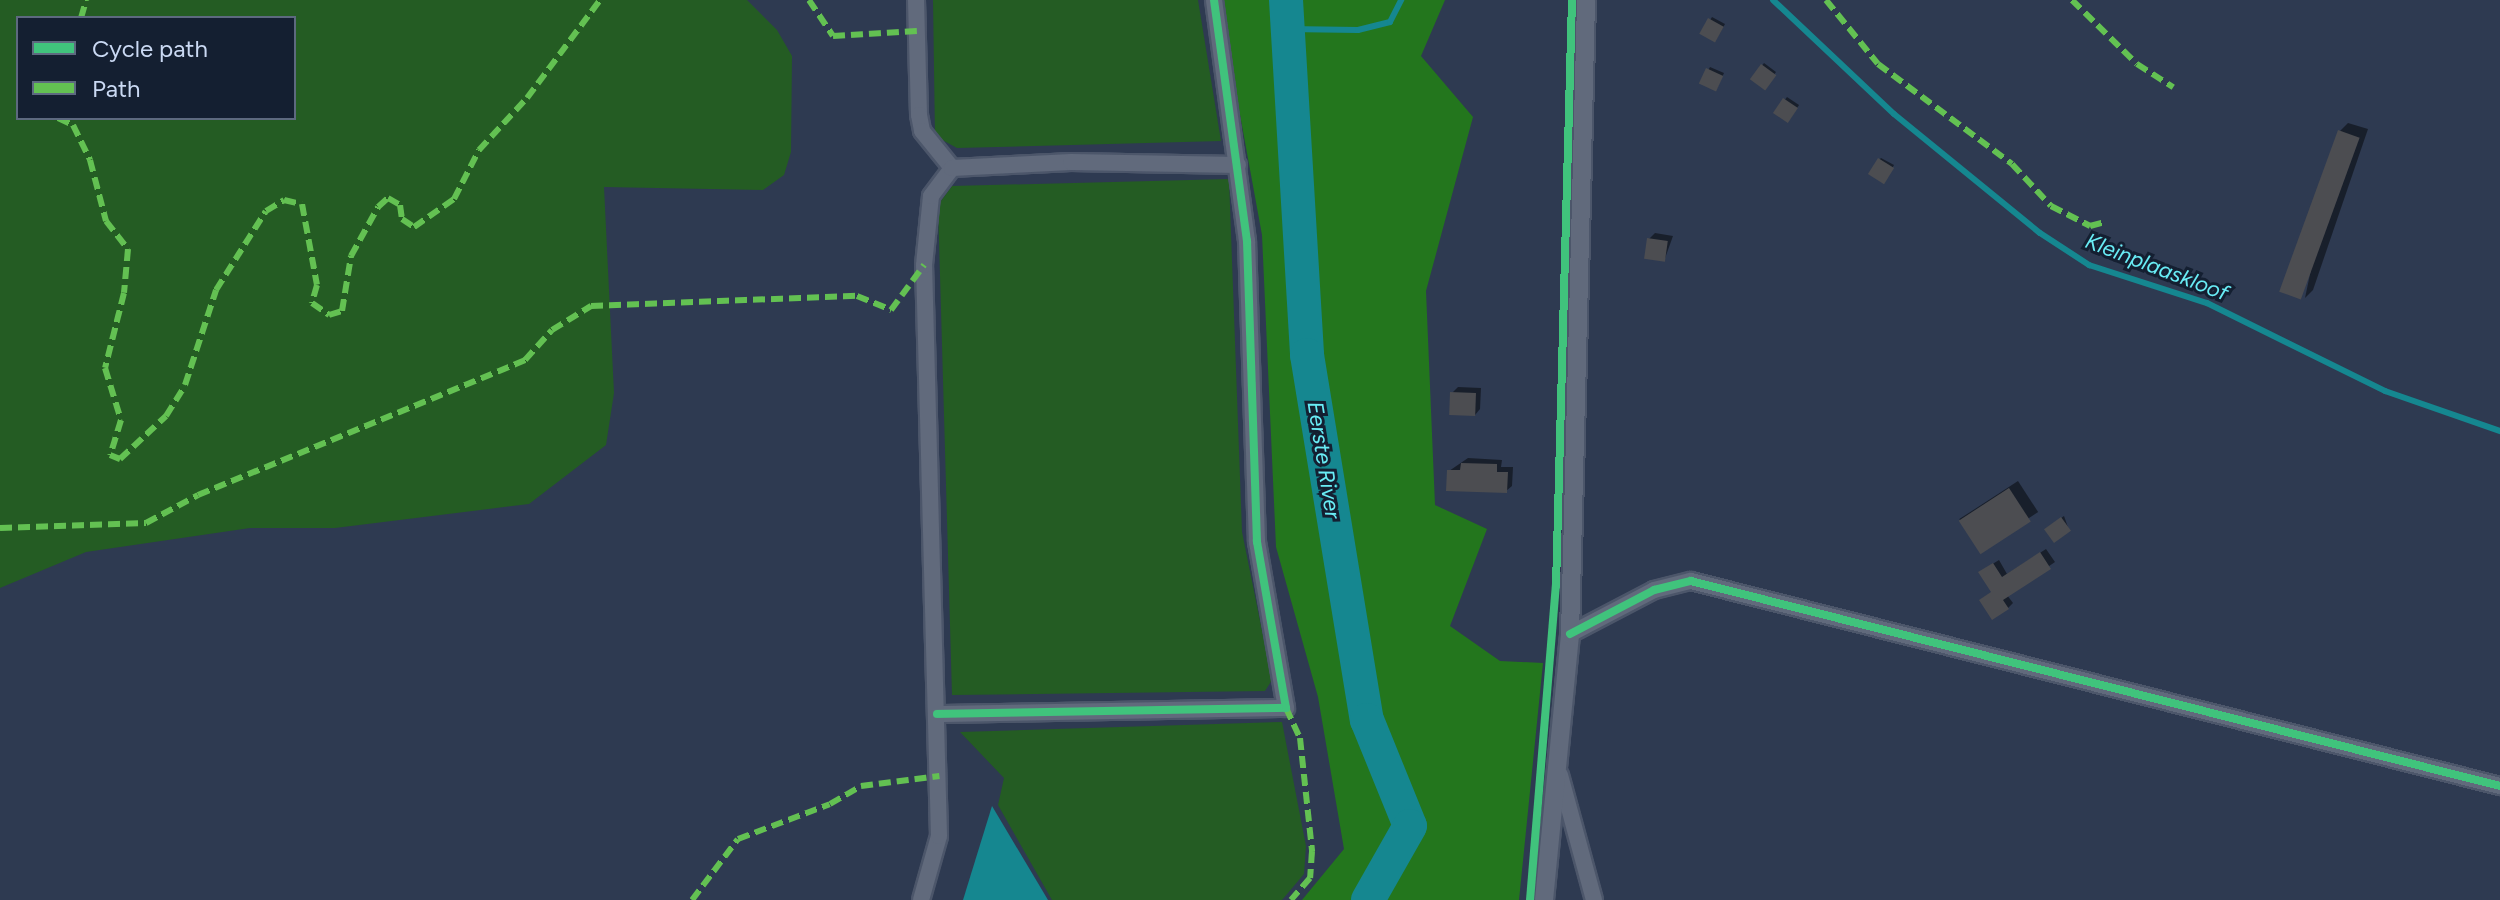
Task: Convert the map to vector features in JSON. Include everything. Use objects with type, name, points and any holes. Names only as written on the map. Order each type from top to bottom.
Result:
[{"type":"street","points":[[916,0],[922,131],[952,168]]},
{"type":"street","points":[[937,714],[1286,708],[1254,508],[1249,282],[1238,165],[1214,0]]},
{"type":"street","points":[[1544,900],[1560,775],[1570,634],[1586,0]]},
{"type":"street","points":[[952,168],[1071,162],[1238,165]]},
{"type":"street","points":[[921,900],[939,836],[924,222],[931,196],[952,168]]},
{"type":"street","points":[[1570,634],[1654,590],[1691,581],[2500,786]]},
{"type":"street","points":[[1560,775],[1594,900]]},
{"type":"shaded area","points":[[0,0],[747,0],[777,30],[792,56],[791,152],[784,175],[763,190],[604,187],[614,393],[606,445],[529,504],[335,528],[250,528],[86,552],[0,588]]},
{"type":"shaded area","points":[[933,0],[1198,0],[1221,141],[957,148],[935,136]]},
{"type":"shaded area","points":[[1229,179],[1242,532],[1272,680],[1265,691],[952,695],[938,205],[952,186]]},
{"type":"shaded area","points":[[1282,722],[1306,846],[1304,874],[1282,900],[1052,900],[998,805],[1004,778],[960,732]]},
{"type":"shaded area","points":[[992,806],[1048,900],[963,900]]},
{"type":"green space","points":[[1219,0],[1445,0],[1421,56],[1473,117],[1426,291],[1435,505],[1487,529],[1450,626],[1500,661],[1543,663],[1519,900],[1302,900],[1344,849],[1318,697],[1276,547],[1262,235]]},
{"type":"building","points":[[1708,18],[1724,27],[1715,42],[1699,34]]},
{"type":"building","points":[[1761,64],[1776,75],[1765,91],[1750,79]]},
{"type":"building","points":[[1706,68],[1723,76],[1716,91],[1699,83]]},
{"type":"building","points":[[1783,98],[1798,108],[1788,123],[1773,113]]},
{"type":"building","points":[[2338,130],[2360,138],[2301,299],[2279,292]]},
{"type":"building","points":[[1878,158],[1894,168],[1884,184],[1868,174]]},
{"type":"building","points":[[1647,238],[1668,241],[1665,262],[1644,259]]},
{"type":"building","points":[[1450,392],[1476,393],[1475,416],[1449,415]]},
{"type":"building","points":[[1461,463],[1497,464],[1497,472],[1508,472],[1507,493],[1446,491],[1447,470],[1460,470]]},
{"type":"building","points":[[2009,488],[2031,522],[1980,554],[1959,521]]},
{"type":"building","points":[[2061,517],[2071,531],[2054,543],[2044,529]]},
{"type":"building","points":[[2040,552],[2051,569],[2003,600],[2009,609],[1992,620],[1979,600],[1991,592],[1978,572],[1993,563],[2002,577]]},
{"type":"waterway","name":"Eerste River","points":[[1286,0],[1307,355],[1367,720],[1410,826],[1368,900]]},
{"type":"waterway","name":"Kleinplaaskloof","points":[[1288,29],[1358,30],[1390,22],[1401,0]]},
{"type":"waterway","name":"Kleinplaaskloof","points":[[1773,0],[1894,114],[2040,233],[2089,265],[2207,303],[2385,391],[2500,431]]},
{"type":"marked path","points":[[82,16],[86,0]]},
{"type":"marked path","points":[[62,120],[73,125],[90,160],[106,221],[128,249],[124,293],[105,368],[121,420],[110,455],[120,459],[166,416],[185,385],[216,290],[266,211],[284,200],[302,204],[317,285],[312,303],[329,315],[342,311],[351,256],[378,207],[388,198],[400,205],[402,219],[414,227],[454,199],[479,150],[527,98],[600,0]]},
{"type":"marked path","points":[[809,0],[833,36],[917,31]]},
{"type":"marked path","points":[[1826,0],[1878,64],[2012,164],[2051,206],[2090,226],[2105,222]]},
{"type":"marked path","points":[[2072,0],[2137,64],[2173,87]]},
{"type":"marked path","points":[[0,528],[146,523],[198,495],[525,360],[552,330],[591,306],[857,296],[891,310],[924,265]]},
{"type":"marked path","points":[[1286,708],[1300,738],[1312,851],[1310,878],[1291,900]]},
{"type":"marked path","points":[[692,900],[738,839],[830,804],[861,786],[939,776]]},
{"type":"cycle path","points":[[937,714],[1286,708],[1257,542],[1247,241],[1214,0]]},
{"type":"cycle path","points":[[1530,900],[1556,586],[1572,0]]},
{"type":"cycle path","points":[[1570,634],[1654,590],[1691,581],[2500,786]]}]
